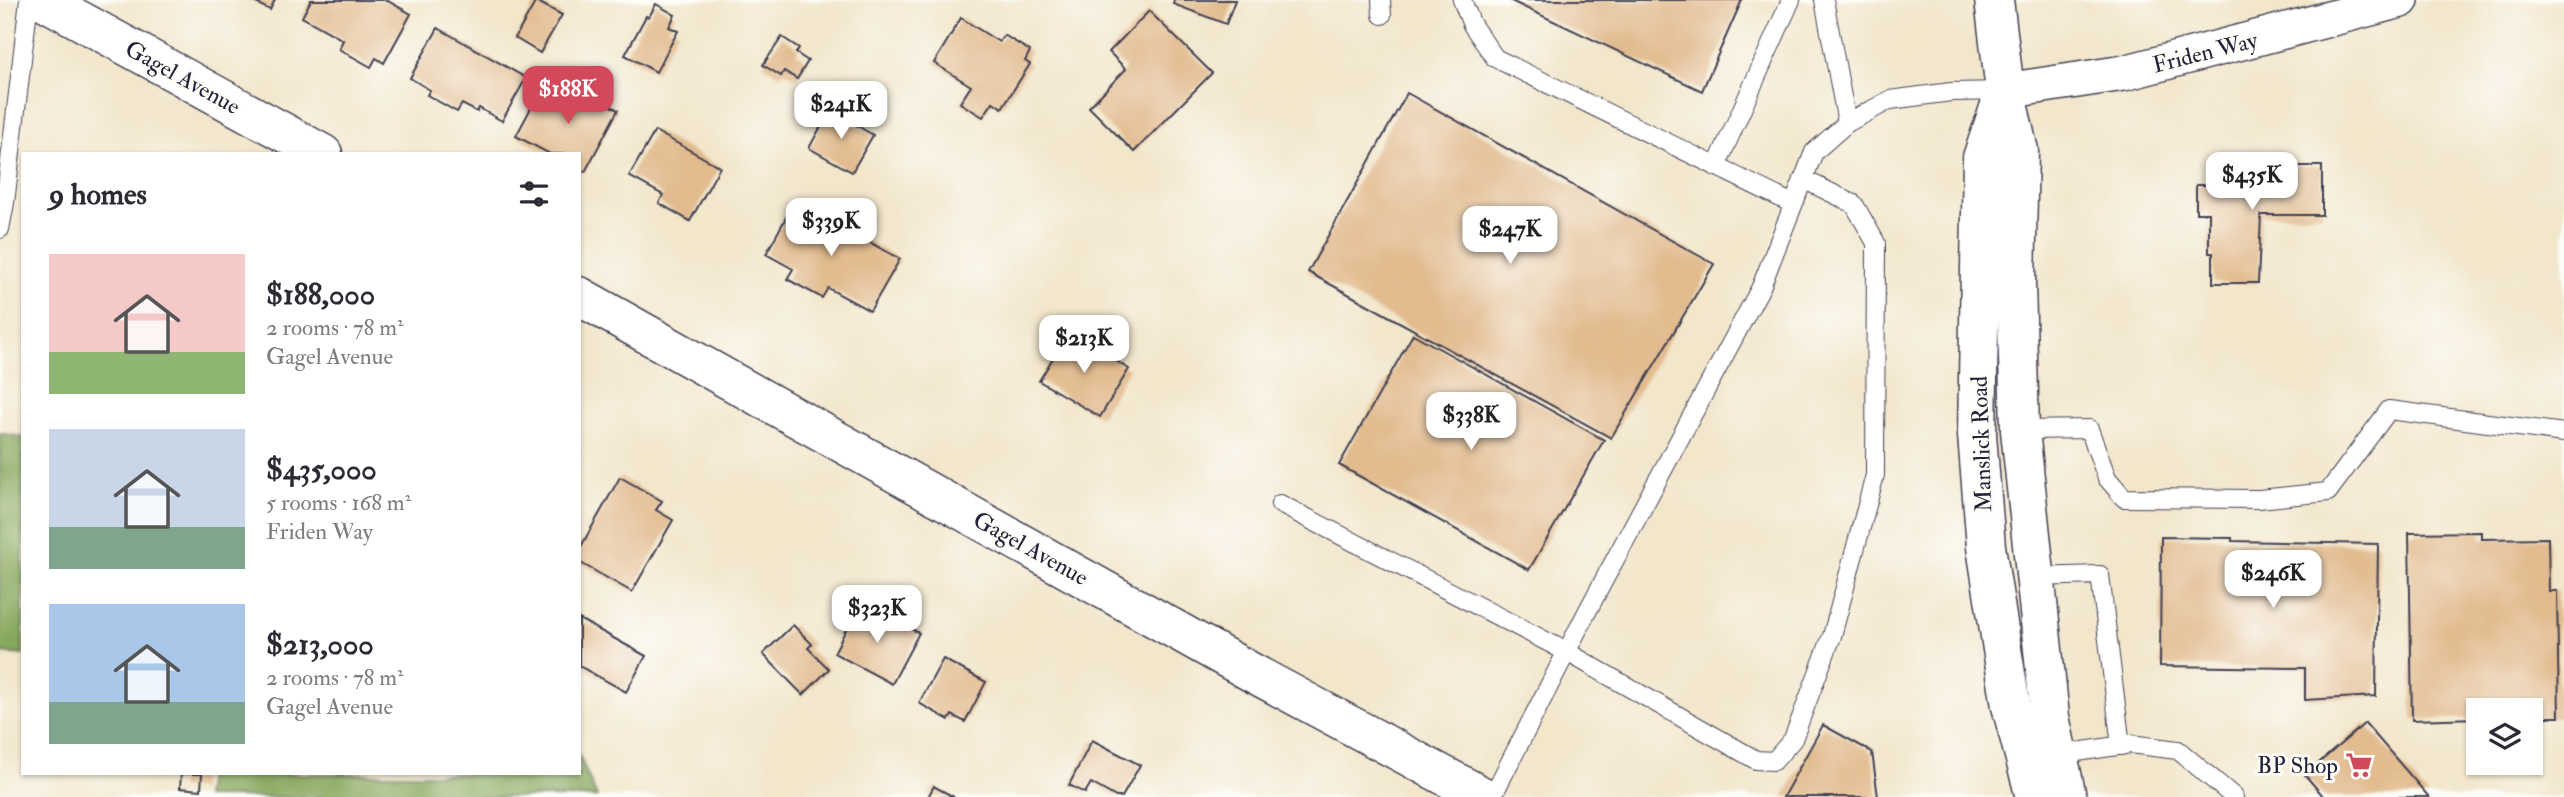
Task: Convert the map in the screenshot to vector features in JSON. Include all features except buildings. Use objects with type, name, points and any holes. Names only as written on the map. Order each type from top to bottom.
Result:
[{"type":"main road","name":"Gagel Avenue","points":[[43,0],[319,152]]},
{"type":"main road","name":"Manslick Road","points":[[1994,0],[2006,90],[2019,151],[2016,283],[2020,430],[2050,717],[2035,797]]},
{"type":"main road","name":"Manslick Road","points":[[2006,90],[1982,158],[1977,435],[1986,547],[2011,706],[2067,797]]},
{"type":"main road","name":"Gagel Avenue","points":[[581,297],[1251,672],[1484,797]]},
{"type":"street","name":"Friden Way","points":[[2006,90],[2124,73],[2401,0]]},
{"type":"lane","points":[[0,229],[29,0]]},
{"type":"lane","points":[[1462,0],[1472,25],[1495,58],[1793,204]]},
{"type":"lane","points":[[1716,167],[1791,0]]},
{"type":"lane","points":[[1824,0],[1847,123]]},
{"type":"lane","points":[[1492,797],[1761,286],[1814,152],[1847,123],[1890,100],[1951,92],[2006,90]]},
{"type":"lane","points":[[1280,504],[1567,652],[1756,760],[1774,761],[1793,739],[1832,636],[1875,475],[1876,243],[1854,204],[1803,179]]},
{"type":"lane","points":[[2020,430],[2089,429],[2107,478],[2124,498],[2259,499],[2328,492],[2389,410],[2564,433]]},
{"type":"lane","points":[[2034,578],[2101,575],[2120,746]]},
{"type":"lane","points":[[2041,758],[2130,744],[2178,750],[2234,797]]},
{"type":"green space","points":[[0,433],[21,437],[21,655],[0,653]]},
{"type":"green space","points":[[581,760],[597,797],[205,797],[208,775],[581,775]]},
{"type":"place","name":"BP Shop","points":[[2359,765]]}]
